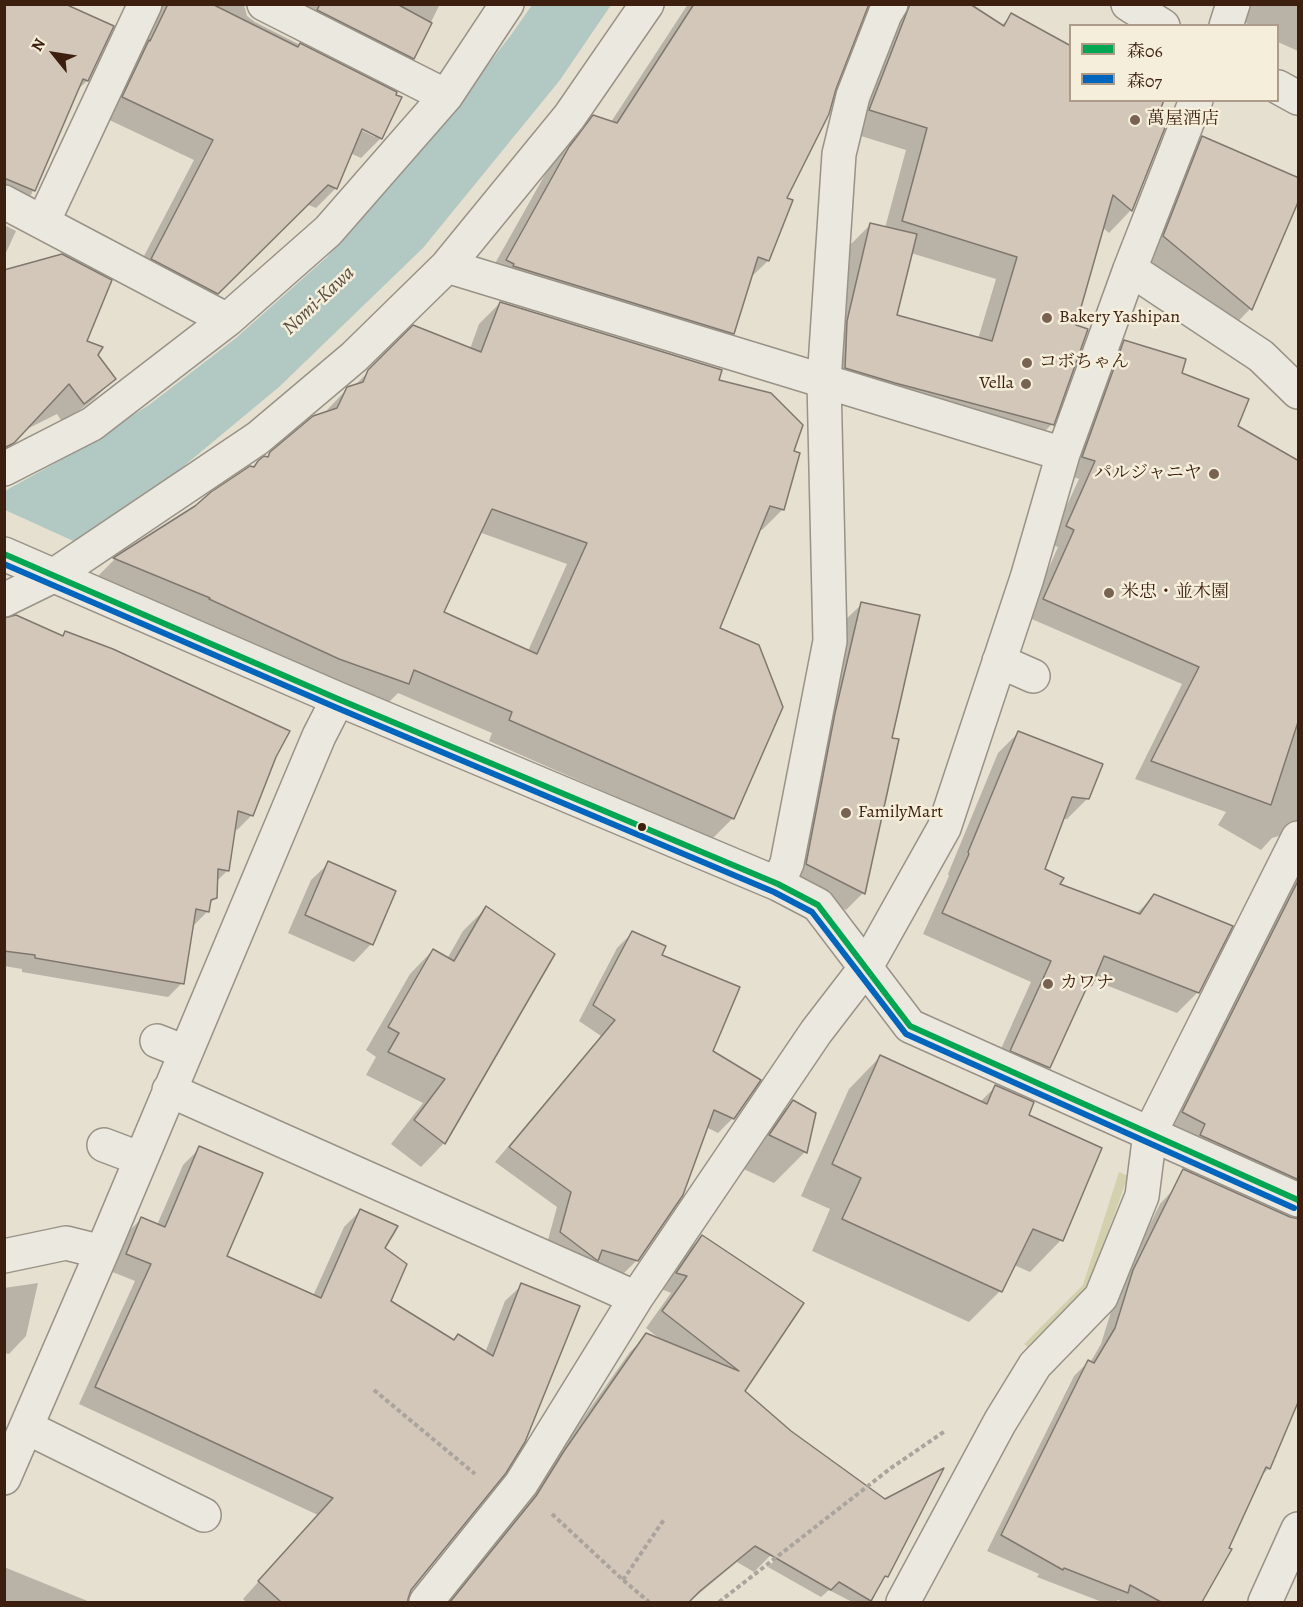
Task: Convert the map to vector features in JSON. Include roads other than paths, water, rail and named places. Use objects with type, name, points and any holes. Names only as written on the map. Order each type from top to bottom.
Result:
[{"type":"street","points":[[43,222],[145,4]]},
{"type":"street","points":[[264,4],[446,96]]},
{"type":"street","points":[[4,470],[92,424],[227,320],[327,231],[446,96],[507,4]]},
{"type":"street","points":[[4,600],[258,438],[354,357],[447,266],[569,117],[647,4]]},
{"type":"street","points":[[778,884],[787,863],[830,641],[824,381],[839,154],[852,96],[891,4]]},
{"type":"street","points":[[1128,4],[1160,24]]},
{"type":"street","points":[[1227,24],[1233,4]]},
{"type":"street","points":[[1279,88],[1299,98]]},
{"type":"street","points":[[426,1602],[514,1493],[636,1298],[816,1032],[866,967],[944,828],[1027,578],[1063,454],[1130,269],[1195,102]]},
{"type":"street","points":[[9,204],[227,320]]},
{"type":"street","points":[[447,266],[1063,454]]},
{"type":"street","points":[[1130,269],[1261,356],[1299,392]]},
{"type":"street","points":[[4,554],[338,699],[778,884],[818,905],[910,1026],[1299,1200]]},
{"type":"street","points":[[999,661],[1033,676]]},
{"type":"street","points":[[4,1478],[170,1090],[171,1046],[318,735],[338,699]]},
{"type":"street","points":[[903,1602],[1000,1422],[1035,1365],[1101,1297],[1142,1196],[1150,1133],[1299,838]]},
{"type":"street","points":[[170,1090],[636,1298]]},
{"type":"street","points":[[104,1144],[141,1159]]},
{"type":"street","points":[[4,1256],[66,1243],[102,1252]]},
{"type":"street","points":[[26,1427],[204,1515]]},
{"type":"street","points":[[1265,1602],[1299,1529]]},
{"type":"water","name":"Nomi-Kawa","points":[[532,5],[611,5],[560,80],[423,248],[279,387],[161,485],[80,540],[5,579],[5,491],[66,457],[149,405],[236,338],[327,257],[433,135]]},
{"type":"place","name":"萬屋酒店","points":[[1135,120]]},
{"type":"place","name":"Bakery Yashipan","points":[[1047,318]]},
{"type":"place","name":"コボちゃん","points":[[1027,363]]},
{"type":"place","name":"Vella","points":[[1026,384]]},
{"type":"place","name":"パルジャニヤ","points":[[1214,474]]},
{"type":"place","name":"米忠・並木園","points":[[1109,593]]},
{"type":"place","name":"FamilyMart","points":[[846,813]]},
{"type":"place","name":"カワナ","points":[[1048,984]]}]
